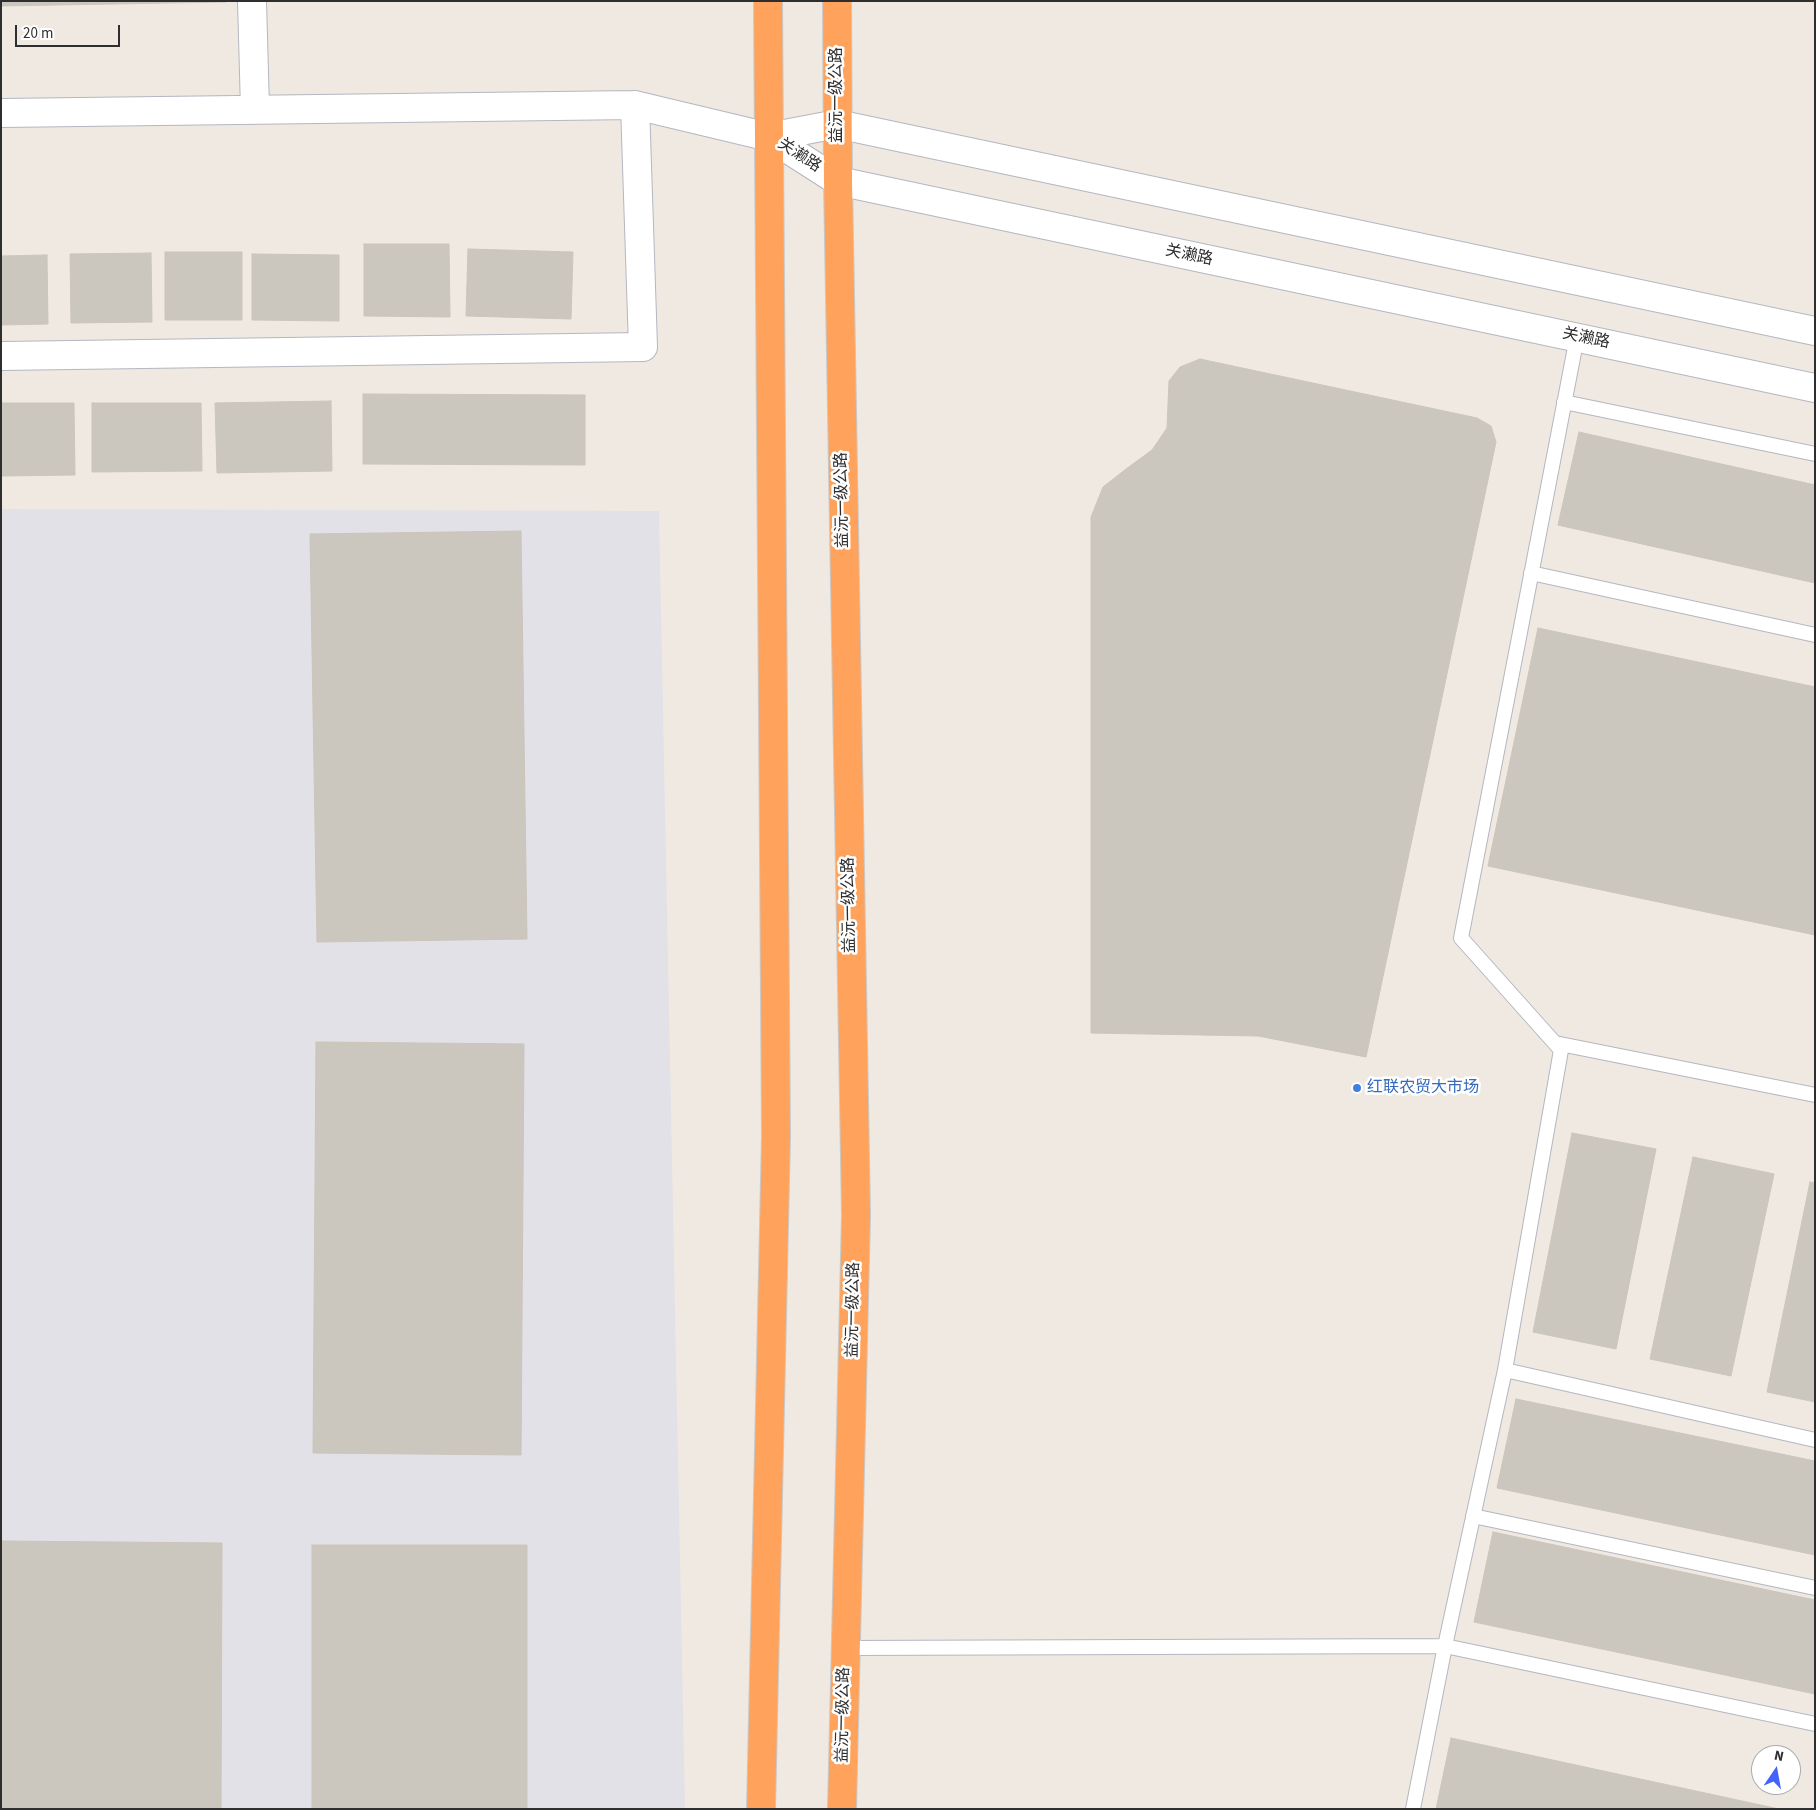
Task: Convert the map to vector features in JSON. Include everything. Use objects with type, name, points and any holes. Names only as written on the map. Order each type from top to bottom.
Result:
[{"type":"highway","points":[[761,1809],[776,1136],[768,1]]},
{"type":"highway","name":"益沅一级公路","points":[[837,1],[837,124],[856,1215],[842,1809]]},
{"type":"street","points":[[252,1],[255,109]]},
{"type":"street","points":[[1,356],[643,347],[635,104]]},
{"type":"street","points":[[1,113],[635,104],[769,137]]},
{"type":"street","name":"关濑路","points":[[769,137],[837,124],[1815,331]]},
{"type":"street","name":"关濑路","points":[[769,137],[838,182],[1815,388]]},
{"type":"lane","points":[[1413,1809],[1445,1646],[1505,1370],[1561,1050],[1461,938],[1577,338]]},
{"type":"lane","points":[[1564,402],[1815,454]]},
{"type":"lane","points":[[1531,573],[1815,636]]},
{"type":"lane","points":[[1555,1043],[1815,1095]]},
{"type":"lane","points":[[1505,1370],[1815,1440]]},
{"type":"lane","points":[[1473,1516],[1815,1588]]},
{"type":"lane","points":[[846,1648],[1445,1646],[1815,1724]]},
{"type":"shaded area","points":[[1,509],[659,511],[685,1809],[1,1809]]},
{"type":"building","points":[[1,1],[226,1],[226,2],[1,6]]},
{"type":"building","points":[[364,244],[449,244],[450,317],[364,316]]},
{"type":"building","points":[[468,249],[573,252],[571,319],[466,316]]},
{"type":"building","points":[[165,252],[242,252],[242,320],[165,320]]},
{"type":"building","points":[[151,253],[152,322],[71,323],[70,254]]},
{"type":"building","points":[[252,254],[339,255],[339,321],[252,320]]},
{"type":"building","points":[[47,255],[48,324],[1,325],[1,256]]},
{"type":"building","points":[[1200,359],[1477,418],[1491,426],[1496,442],[1366,1057],[1258,1036],[1091,1033],[1091,517],[1103,487],[1152,450],[1167,428],[1169,381],[1180,367]]},
{"type":"building","points":[[363,394],[585,395],[585,465],[363,464]]},
{"type":"building","points":[[331,401],[332,471],[217,473],[215,403]]},
{"type":"building","points":[[1,403],[74,403],[75,475],[1,476]]},
{"type":"building","points":[[92,403],[201,403],[202,471],[92,472]]},
{"type":"building","points":[[1579,432],[1815,485],[1815,583],[1558,525]]},
{"type":"building","points":[[521,531],[527,939],[317,942],[310,534]]},
{"type":"building","points":[[1538,628],[1815,687],[1815,935],[1488,866]]},
{"type":"building","points":[[316,1042],[524,1044],[521,1455],[313,1453]]},
{"type":"building","points":[[1572,1133],[1656,1149],[1616,1349],[1533,1332]]},
{"type":"building","points":[[1693,1157],[1774,1174],[1731,1376],[1650,1359]]},
{"type":"building","points":[[1810,1182],[1815,1183],[1815,1402],[1767,1392]]},
{"type":"building","points":[[1516,1399],[1815,1461],[1815,1555],[1497,1488]]},
{"type":"building","points":[[1493,1532],[1815,1600],[1815,1694],[1474,1622]]},
{"type":"building","points":[[1,1541],[222,1543],[221,1809],[1,1809]]},
{"type":"building","points":[[312,1545],[527,1545],[527,1809],[312,1809]]},
{"type":"building","points":[[1451,1738],[1779,1809],[1436,1809]]},
{"type":"place","name":"红联农贸大市场","points":[[1357,1088]]}]
